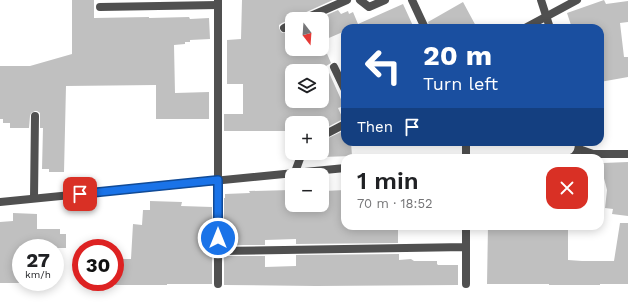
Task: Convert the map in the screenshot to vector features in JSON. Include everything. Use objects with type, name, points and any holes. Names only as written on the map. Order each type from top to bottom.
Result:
[{"type":"street","points":[[320,12],[347,0]]},
{"type":"street","points":[[360,0],[369,7],[385,0]]},
{"type":"street","points":[[412,0],[423,24]]},
{"type":"street","points":[[541,0],[549,24]]},
{"type":"street","points":[[532,24],[577,0]]},
{"type":"street","points":[[100,7],[218,3],[218,284]]},
{"type":"street","points":[[334,67],[341,82]]},
{"type":"street","points":[[34,198],[35,116]]},
{"type":"street","points":[[329,132],[341,126]]},
{"type":"street","points":[[579,146],[593,154],[628,154]]},
{"type":"street","points":[[329,169],[341,168]]},
{"type":"street","points":[[0,202],[285,173]]},
{"type":"street","points":[[466,230],[466,284]]},
{"type":"street","points":[[218,251],[466,247]]},
{"type":"building","points":[[72,0],[94,0],[94,18],[209,18],[210,39],[190,40],[190,42],[185,42],[185,44],[174,45],[175,93],[209,92],[209,119],[156,119],[156,85],[66,86],[64,172],[49,172],[49,169],[42,169],[43,128],[40,128],[40,113],[35,111],[31,113],[29,128],[10,128],[10,123],[3,123],[3,119],[0,119],[0,66],[30,66],[72,54]]},
{"type":"building","points":[[242,0],[333,0],[306,12],[285,12],[285,22],[279,25],[279,28],[281,32],[285,32],[285,56],[328,56],[331,63],[285,64],[285,108],[329,108],[329,73],[341,99],[341,107],[338,108],[341,115],[341,120],[329,126],[329,116],[285,116],[285,131],[224,131],[224,114],[243,114],[243,84],[227,84],[227,40],[241,39]]},
{"type":"building","points":[[604,0],[606,4],[628,1],[628,22],[620,23],[624,57],[628,57],[628,77],[604,81],[604,24],[571,24],[567,13]]},
{"type":"building","points":[[463,2],[475,24],[429,24],[428,22]]},
{"type":"building","points":[[403,4],[412,24],[358,24]]},
{"type":"building","points":[[338,10],[341,14],[348,11],[349,14],[353,12],[358,24],[341,24],[341,33],[329,38],[329,14]]},
{"type":"building","points":[[341,132],[341,146],[351,146],[352,154],[341,154],[341,156],[329,157],[329,138]]},
{"type":"building","points":[[628,162],[628,216],[612,214],[613,209],[605,208],[607,190],[604,178],[604,163]]},
{"type":"building","points":[[285,190],[285,212],[329,212],[329,191],[341,190],[341,230],[398,230],[398,243],[296,244],[296,239],[265,240],[265,245],[224,245],[225,194],[250,193],[249,191]]},
{"type":"building","points":[[150,201],[182,202],[181,206],[212,207],[212,284],[124,285],[124,259],[131,259],[133,224],[142,225],[143,210],[150,210]]},
{"type":"building","points":[[13,213],[37,214],[37,229],[60,229],[60,234],[66,234],[66,248],[64,248],[64,239],[12,239],[12,283],[0,283],[0,222],[13,221]]},
{"type":"building","points":[[620,223],[628,223],[628,284],[487,284],[488,230],[568,230],[568,260],[614,261]]},
{"type":"building","points":[[399,254],[399,260],[411,259],[414,261],[437,261],[438,265],[458,265],[458,285],[224,285],[224,256],[265,256],[265,267],[296,266],[296,255]]},
{"type":"route","points":[[80,194],[218,180],[218,238]]}]
